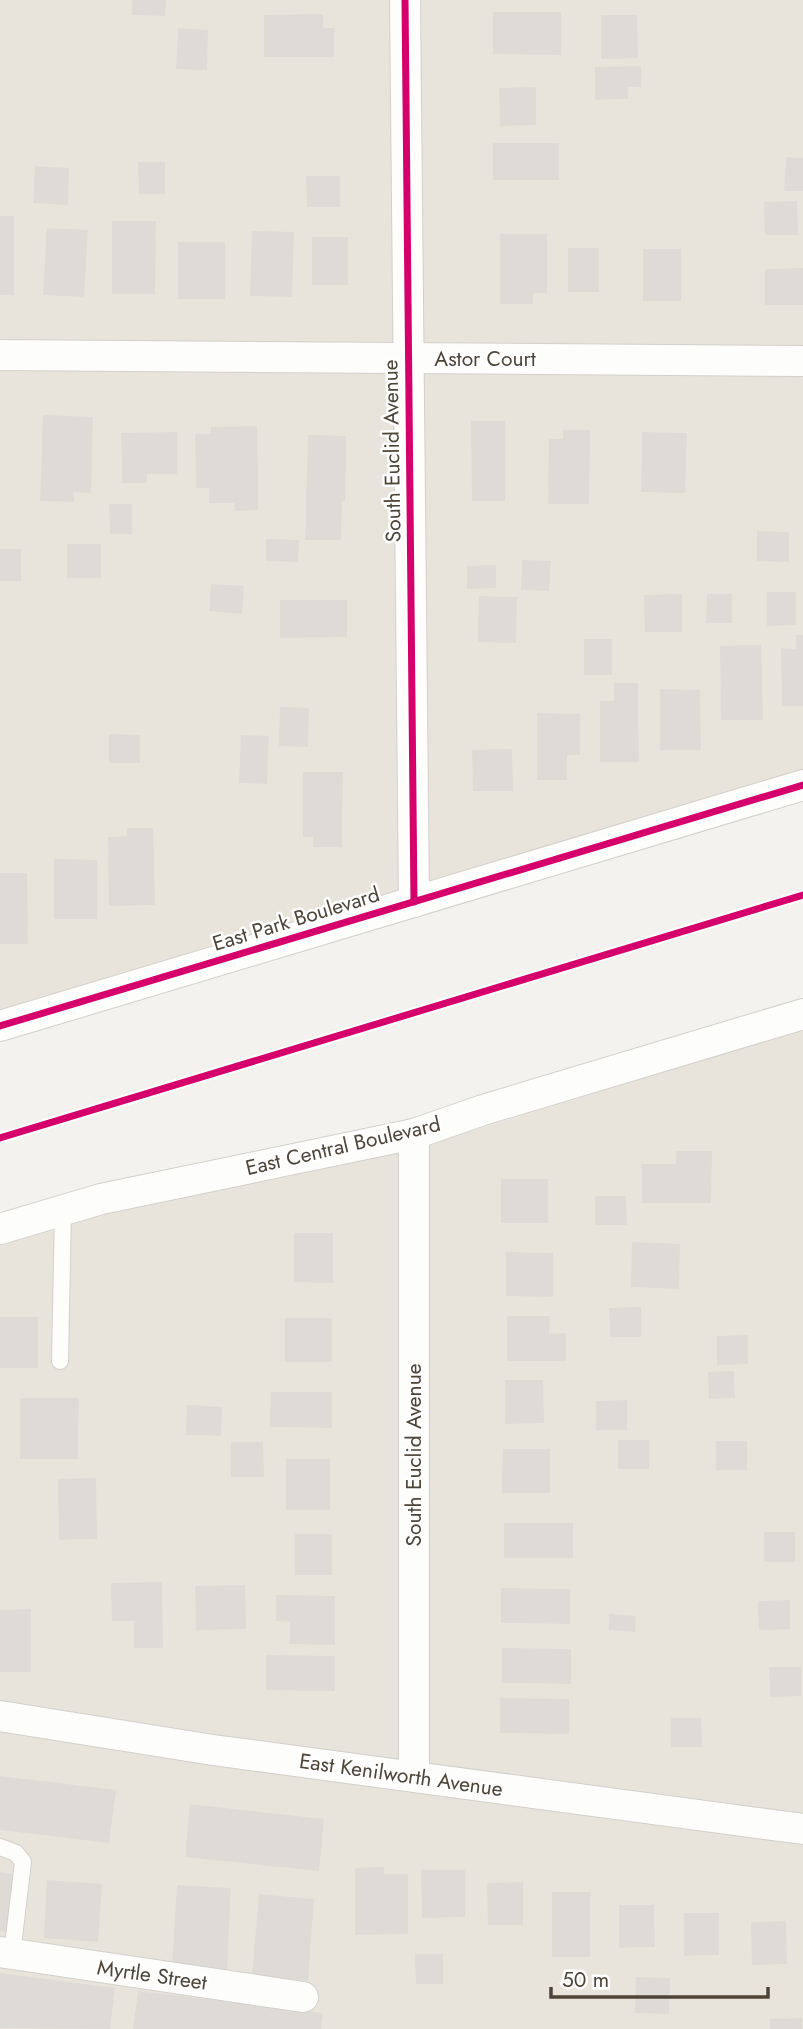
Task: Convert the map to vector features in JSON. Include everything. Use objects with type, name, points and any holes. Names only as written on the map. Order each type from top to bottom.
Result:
[{"type":"street","name":"South Euclid Avenue","points":[[405,0],[414,902]]},
{"type":"street","name":"Astor Court","points":[[0,355],[803,361]]},
{"type":"street","name":"East Park Boulevard","points":[[0,1026],[803,785]]},
{"type":"street","name":"East Central Boulevard","points":[[0,1229],[101,1199],[414,1134],[483,1110],[803,1014]]},
{"type":"street","name":"South Euclid Avenue","points":[[414,1134],[414,1776]]},
{"type":"street","name":"East Kenilworth Avenue","points":[[0,1716],[213,1750],[803,1829]]},
{"type":"street","name":"Myrtle Street","points":[[6,1953],[303,1997]]},
{"type":"lane","points":[[60,1361],[63,1210]]},
{"type":"lane","points":[[0,1847],[16,1853],[23,1862],[6,1953]]},
{"type":"shaded area","points":[[0,0],[803,0],[803,774],[0,1017]]},
{"type":"shaded area","points":[[803,1030],[803,2029],[0,2029],[0,1244],[136,1202],[277,1179],[428,1144]]},
{"type":"building","points":[[132,0],[166,0],[165,16],[132,15]]},
{"type":"building","points":[[493,12],[561,12],[561,55],[493,54]]},
{"type":"building","points":[[323,14],[323,28],[334,28],[334,57],[264,57],[264,15]]},
{"type":"building","points":[[601,15],[637,15],[638,58],[601,59]]},
{"type":"building","points":[[178,28],[208,30],[207,70],[176,69]]},
{"type":"building","points":[[641,66],[641,87],[628,87],[628,99],[595,100],[595,67]]},
{"type":"building","points":[[536,87],[536,125],[500,126],[499,88]]},
{"type":"building","points":[[493,143],[559,143],[559,180],[493,180]]},
{"type":"building","points":[[786,157],[803,158],[803,191],[784,191]]},
{"type":"building","points":[[138,162],[165,162],[165,194],[139,194]]},
{"type":"building","points":[[35,166],[69,168],[68,205],[33,203]]},
{"type":"building","points":[[306,176],[340,176],[340,207],[307,207]]},
{"type":"building","points":[[797,201],[798,235],[765,235],[764,202]]},
{"type":"building","points":[[0,216],[14,216],[14,295],[0,295]]},
{"type":"building","points":[[112,221],[156,221],[155,294],[112,294]]},
{"type":"building","points":[[47,228],[88,230],[84,297],[43,295]]},
{"type":"building","points":[[252,231],[294,232],[292,297],[250,296]]},
{"type":"building","points":[[500,234],[547,234],[547,293],[533,293],[533,304],[500,304]]},
{"type":"building","points":[[312,237],[348,237],[348,285],[312,285]]},
{"type":"building","points":[[178,242],[225,242],[225,299],[178,299]]},
{"type":"building","points":[[568,248],[599,248],[599,292],[568,292]]},
{"type":"building","points":[[643,249],[681,249],[681,301],[643,301]]},
{"type":"building","points":[[803,268],[803,305],[765,305],[765,269]]},
{"type":"building","points":[[43,415],[93,417],[91,493],[74,492],[74,502],[40,501]]},
{"type":"building","points":[[471,421],[505,421],[505,501],[472,501]]},
{"type":"building","points":[[257,426],[258,510],[235,511],[234,503],[209,503],[209,488],[196,488],[195,434],[211,434],[211,427]]},
{"type":"building","points":[[563,430],[590,430],[589,504],[548,504],[549,439],[563,439]]},
{"type":"building","points":[[177,432],[177,474],[147,474],[147,483],[122,483],[121,433]]},
{"type":"building","points":[[642,432],[687,433],[685,493],[641,492]]},
{"type":"building","points":[[308,435],[346,436],[345,501],[342,501],[341,540],[305,540]]},
{"type":"building","points":[[109,504],[132,504],[132,534],[110,534]]},
{"type":"building","points":[[757,531],[789,532],[789,562],[757,561]]},
{"type":"building","points":[[266,539],[299,540],[298,562],[266,561]]},
{"type":"building","points":[[67,544],[101,544],[101,578],[67,578]]},
{"type":"building","points":[[0,549],[21,549],[21,581],[0,581]]},
{"type":"building","points":[[522,560],[551,561],[549,591],[521,590]]},
{"type":"building","points":[[496,565],[496,588],[467,589],[467,566]]},
{"type":"building","points":[[211,584],[244,586],[242,614],[209,611]]},
{"type":"building","points":[[767,592],[796,592],[796,625],[767,626]]},
{"type":"building","points":[[682,594],[682,632],[645,632],[644,595]]},
{"type":"building","points":[[707,594],[732,594],[732,623],[706,623]]},
{"type":"building","points":[[479,596],[517,597],[516,643],[478,642]]},
{"type":"building","points":[[280,600],[347,600],[347,637],[280,638]]},
{"type":"building","points":[[796,635],[803,635],[803,706],[782,706],[781,648],[796,649]]},
{"type":"building","points":[[584,639],[612,639],[612,675],[584,675]]},
{"type":"building","points":[[761,645],[763,720],[721,720],[720,646]]},
{"type":"building","points":[[614,683],[638,683],[639,762],[600,762],[600,701],[614,701]]},
{"type":"building","points":[[660,689],[700,690],[701,750],[660,750]]},
{"type":"building","points":[[280,707],[309,708],[308,747],[279,746]]},
{"type":"building","points":[[537,713],[580,714],[580,755],[567,755],[567,780],[537,780]]},
{"type":"building","points":[[109,734],[140,735],[140,763],[109,763]]},
{"type":"building","points":[[241,735],[269,736],[267,784],[239,783]]},
{"type":"building","points":[[512,749],[513,791],[473,791],[472,750]]},
{"type":"building","points":[[303,772],[343,772],[342,847],[313,847],[313,837],[303,837]]},
{"type":"building","points":[[127,828],[153,828],[155,905],[109,906],[108,837],[127,836]]},
{"type":"building","points":[[54,859],[97,860],[97,919],[54,919]]},
{"type":"building","points":[[0,873],[27,873],[28,944],[0,944]]},
{"type":"building","points":[[676,1151],[712,1151],[711,1203],[642,1203],[642,1164],[676,1164]]},
{"type":"building","points":[[501,1179],[548,1179],[548,1223],[501,1223]]},
{"type":"building","points":[[595,1196],[626,1196],[627,1225],[595,1225]]},
{"type":"building","points":[[294,1233],[333,1233],[333,1283],[294,1282]]},
{"type":"building","points":[[632,1242],[680,1244],[679,1289],[631,1287]]},
{"type":"building","points":[[506,1252],[553,1253],[553,1297],[506,1296]]},
{"type":"building","points":[[641,1307],[641,1337],[610,1337],[609,1308]]},
{"type":"building","points":[[507,1316],[550,1316],[549,1334],[566,1333],[566,1361],[507,1361]]},
{"type":"building","points":[[0,1317],[38,1317],[38,1368],[0,1368]]},
{"type":"building","points":[[285,1318],[332,1318],[332,1362],[285,1362]]},
{"type":"building","points":[[748,1335],[748,1364],[717,1365],[717,1336]]},
{"type":"building","points":[[734,1371],[735,1398],[709,1399],[708,1372]]},
{"type":"building","points":[[505,1380],[543,1380],[544,1423],[505,1424]]},
{"type":"building","points":[[271,1392],[332,1392],[332,1428],[270,1427]]},
{"type":"building","points":[[20,1398],[79,1398],[78,1459],[20,1459]]},
{"type":"building","points":[[627,1400],[627,1430],[596,1430],[596,1401]]},
{"type":"building","points":[[187,1405],[222,1407],[221,1436],[186,1435]]},
{"type":"building","points":[[618,1440],[649,1440],[649,1469],[618,1469]]},
{"type":"building","points":[[716,1441],[747,1441],[747,1470],[716,1470]]},
{"type":"building","points":[[231,1442],[263,1442],[264,1477],[231,1477]]},
{"type":"building","points":[[503,1449],[550,1449],[550,1493],[502,1493]]},
{"type":"building","points":[[286,1459],[330,1459],[330,1510],[286,1510]]},
{"type":"building","points":[[96,1478],[97,1539],[59,1540],[58,1479]]},
{"type":"building","points":[[504,1523],[573,1523],[573,1558],[504,1558]]},
{"type":"building","points":[[764,1532],[795,1532],[795,1562],[764,1562]]},
{"type":"building","points":[[295,1534],[332,1534],[332,1575],[295,1575]]},
{"type":"building","points":[[162,1582],[163,1648],[134,1648],[134,1621],[112,1621],[111,1583]]},
{"type":"building","points":[[245,1585],[246,1629],[196,1630],[195,1586]]},
{"type":"building","points":[[501,1588],[570,1589],[570,1624],[501,1623]]},
{"type":"building","points":[[276,1595],[335,1596],[335,1645],[290,1644],[290,1622],[276,1621]]},
{"type":"building","points":[[790,1600],[790,1629],[759,1630],[758,1601]]},
{"type":"building","points":[[31,1609],[31,1672],[0,1672],[0,1610]]},
{"type":"building","points":[[609,1614],[636,1616],[635,1632],[609,1630]]},
{"type":"building","points":[[502,1648],[571,1649],[571,1684],[502,1683]]},
{"type":"building","points":[[266,1655],[335,1656],[335,1691],[266,1690]]},
{"type":"building","points":[[769,1667],[801,1667],[801,1696],[770,1697]]},
{"type":"building","points":[[500,1698],[569,1699],[569,1734],[500,1733]]},
{"type":"building","points":[[671,1718],[701,1718],[702,1747],[671,1747]]},
{"type":"building","points":[[0,1776],[116,1790],[109,1843],[0,1830]]},
{"type":"building","points":[[190,1804],[324,1819],[319,1871],[185,1857]]},
{"type":"building","points":[[384,1867],[384,1874],[408,1874],[408,1934],[355,1935],[355,1868]]},
{"type":"building","points":[[421,1870],[465,1870],[465,1917],[422,1918]]},
{"type":"building","points":[[0,1872],[24,1876],[15,1933],[0,1931]]},
{"type":"building","points":[[47,1880],[102,1884],[98,1942],[44,1938]]},
{"type":"building","points":[[523,1882],[523,1925],[488,1925],[487,1883]]},
{"type":"building","points":[[177,1885],[231,1888],[227,1970],[172,1967]]},
{"type":"building","points":[[552,1892],[590,1892],[590,1957],[552,1957]]},
{"type":"building","points":[[259,1894],[314,1899],[308,1981],[252,1976]]},
{"type":"building","points":[[619,1905],[654,1905],[655,1947],[619,1948]]},
{"type":"building","points":[[684,1913],[719,1913],[719,1955],[684,1956]]},
{"type":"building","points":[[786,1921],[787,1964],[752,1965],[751,1922]]},
{"type":"building","points":[[415,1954],[443,1954],[443,1984],[416,1984]]},
{"type":"building","points":[[0,1973],[115,1988],[110,2029],[0,2028]]},
{"type":"building","points":[[636,1977],[670,1978],[669,2014],[635,2013]]},
{"type":"building","points":[[138,1991],[323,2013],[321,2029],[133,2029]]},
{"type":"building","points":[[802,2018],[802,2029],[770,2029],[770,2019]]},
{"type":"cycle path","points":[[405,0],[414,902]]},
{"type":"cycle path","points":[[0,1026],[803,785]]},
{"type":"cycle path","points":[[0,1138],[803,895]]}]
